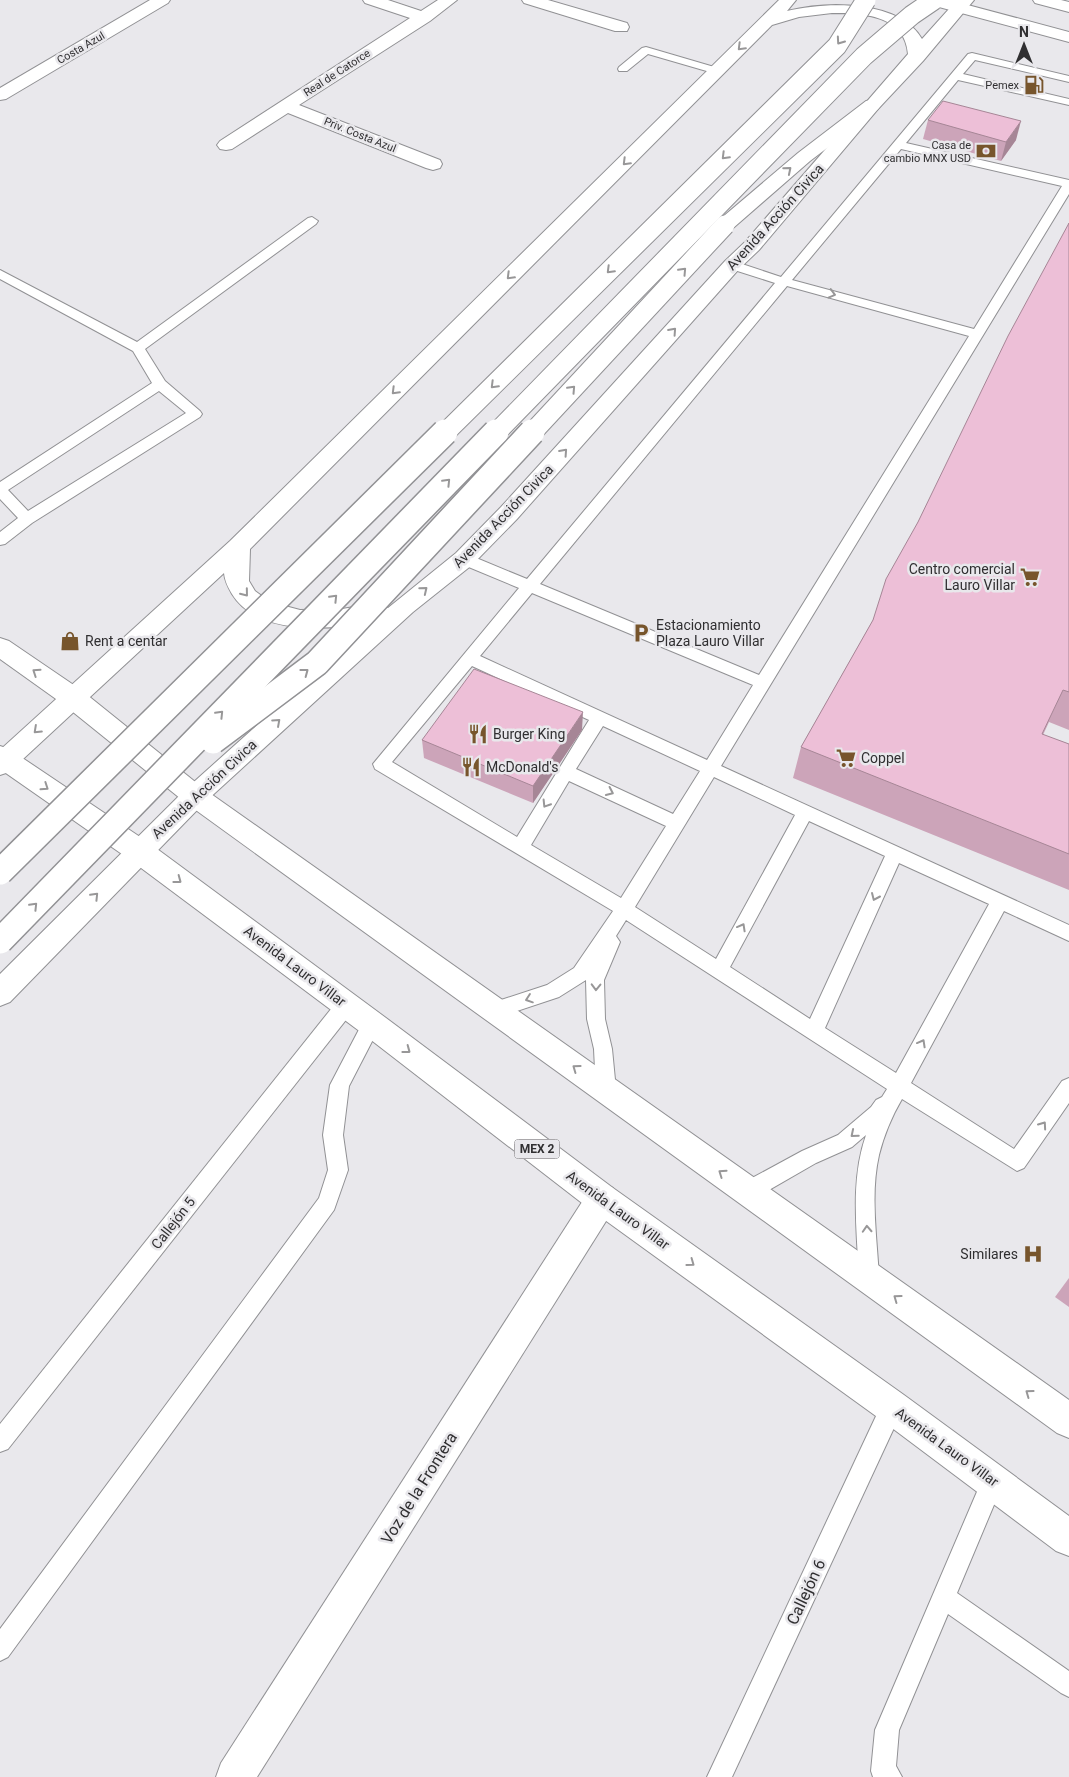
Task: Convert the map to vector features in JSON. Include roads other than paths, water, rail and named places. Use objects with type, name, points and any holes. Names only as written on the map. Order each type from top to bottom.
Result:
[{"type":"main road","name":"Costa Azul","points":[[0,96],[162,0]]},
{"type":"main road","points":[[371,0],[424,17]]},
{"type":"main road","name":"Real de Catorce","points":[[226,145],[449,0]]},
{"type":"main road","points":[[530,0],[621,27]]},
{"type":"main road","points":[[72,697],[238,547],[788,0]]},
{"type":"main road","points":[[0,872],[837,46],[866,0]]},
{"type":"main road","points":[[930,0],[957,3],[1069,37]]},
{"type":"main road","points":[[0,942],[140,796],[857,63],[912,15],[934,0]]},
{"type":"main road","points":[[1041,0],[1069,7]]},
{"type":"main road","name":"Avenida Acción Civica","points":[[0,994],[195,796],[405,606],[464,559],[508,513],[732,265],[752,246],[872,105],[917,56],[957,3]]},
{"type":"main road","points":[[766,22],[794,12],[819,7],[845,5],[867,7],[888,14],[907,27],[916,42],[917,56]]},
{"type":"main road","points":[[140,796],[317,663],[725,225],[804,157],[872,105]]},
{"type":"main road","name":"Priv. Costa Azul","points":[[286,106],[433,164]]},
{"type":"main road","points":[[238,547],[236,580],[243,595],[261,607],[282,615],[306,620],[331,620],[357,617],[405,606]]},
{"type":"main road","points":[[0,647],[72,697],[195,796],[1069,1421]]},
{"type":"main road","name":"MEX 2","points":[[2,760],[72,697]]},
{"type":"main road","name":"Avenida Lauro Villar","points":[[2,760],[140,851],[602,1199],[993,1480],[1069,1538]]},
{"type":"main road","name":"Voz de la Frontera","points":[[235,1777],[602,1199]]},
{"type":"lane","points":[[623,69],[646,50],[717,71]]},
{"type":"lane","points":[[1069,81],[972,56],[381,764],[624,909],[1017,1162],[1069,1087]]},
{"type":"lane","points":[[958,75],[1069,101]]},
{"type":"lane","points":[[496,1010],[553,991],[580,974],[624,909],[1069,184],[899,145]]},
{"type":"lane","points":[[138,348],[312,221]]},
{"type":"lane","points":[[732,265],[785,282],[978,334]]},
{"type":"lane","points":[[0,274],[138,348],[160,384],[195,414],[27,519],[0,540]]},
{"type":"lane","points":[[27,519],[0,490],[160,384]]},
{"type":"lane","points":[[464,559],[763,683]]},
{"type":"lane","points":[[470,658],[1069,932]]},
{"type":"lane","points":[[520,847],[599,718]]},
{"type":"lane","points":[[566,772],[677,823]]},
{"type":"lane","points":[[719,970],[805,812]]},
{"type":"lane","points":[[814,1031],[895,853]]},
{"type":"lane","points":[[869,1278],[865,1197],[869,1156],[883,1115],[1000,902]]},
{"type":"lane","points":[[606,1090],[603,1049],[596,1019],[595,980],[624,909]]},
{"type":"lane","name":"Callejón 5","points":[[0,1441],[346,1005]]},
{"type":"lane","points":[[0,1649],[327,1203],[338,1170],[334,1135],[340,1085],[372,1024]]},
{"type":"lane","points":[[748,1191],[845,1141],[878,1113],[898,1086]]},
{"type":"lane","name":"Callejón 6","points":[[720,1777],[892,1407]]},
{"type":"lane","points":[[890,1777],[883,1771],[887,1730],[945,1598],[993,1480]]},
{"type":"lane","points":[[945,1598],[1069,1685]]},
{"type":"place","name":"Pemex","points":[[1034,85]]},
{"type":"place","name":"Casa de cambio MNX USD","points":[[986,151]]},
{"type":"place","name":"Centro comercial Lauro Villar","points":[[1030,577]]},
{"type":"place","name":"Estacionamiento Plaza Lauro Villar","points":[[641,633]]},
{"type":"place","name":"Rent a centar","points":[[70,641]]},
{"type":"place","name":"Burger King","points":[[478,734]]},
{"type":"place","name":"Coppel","points":[[846,758]]},
{"type":"place","name":"McDonald's","points":[[471,767]]},
{"type":"place","name":"Similares","points":[[1033,1254]]}]
